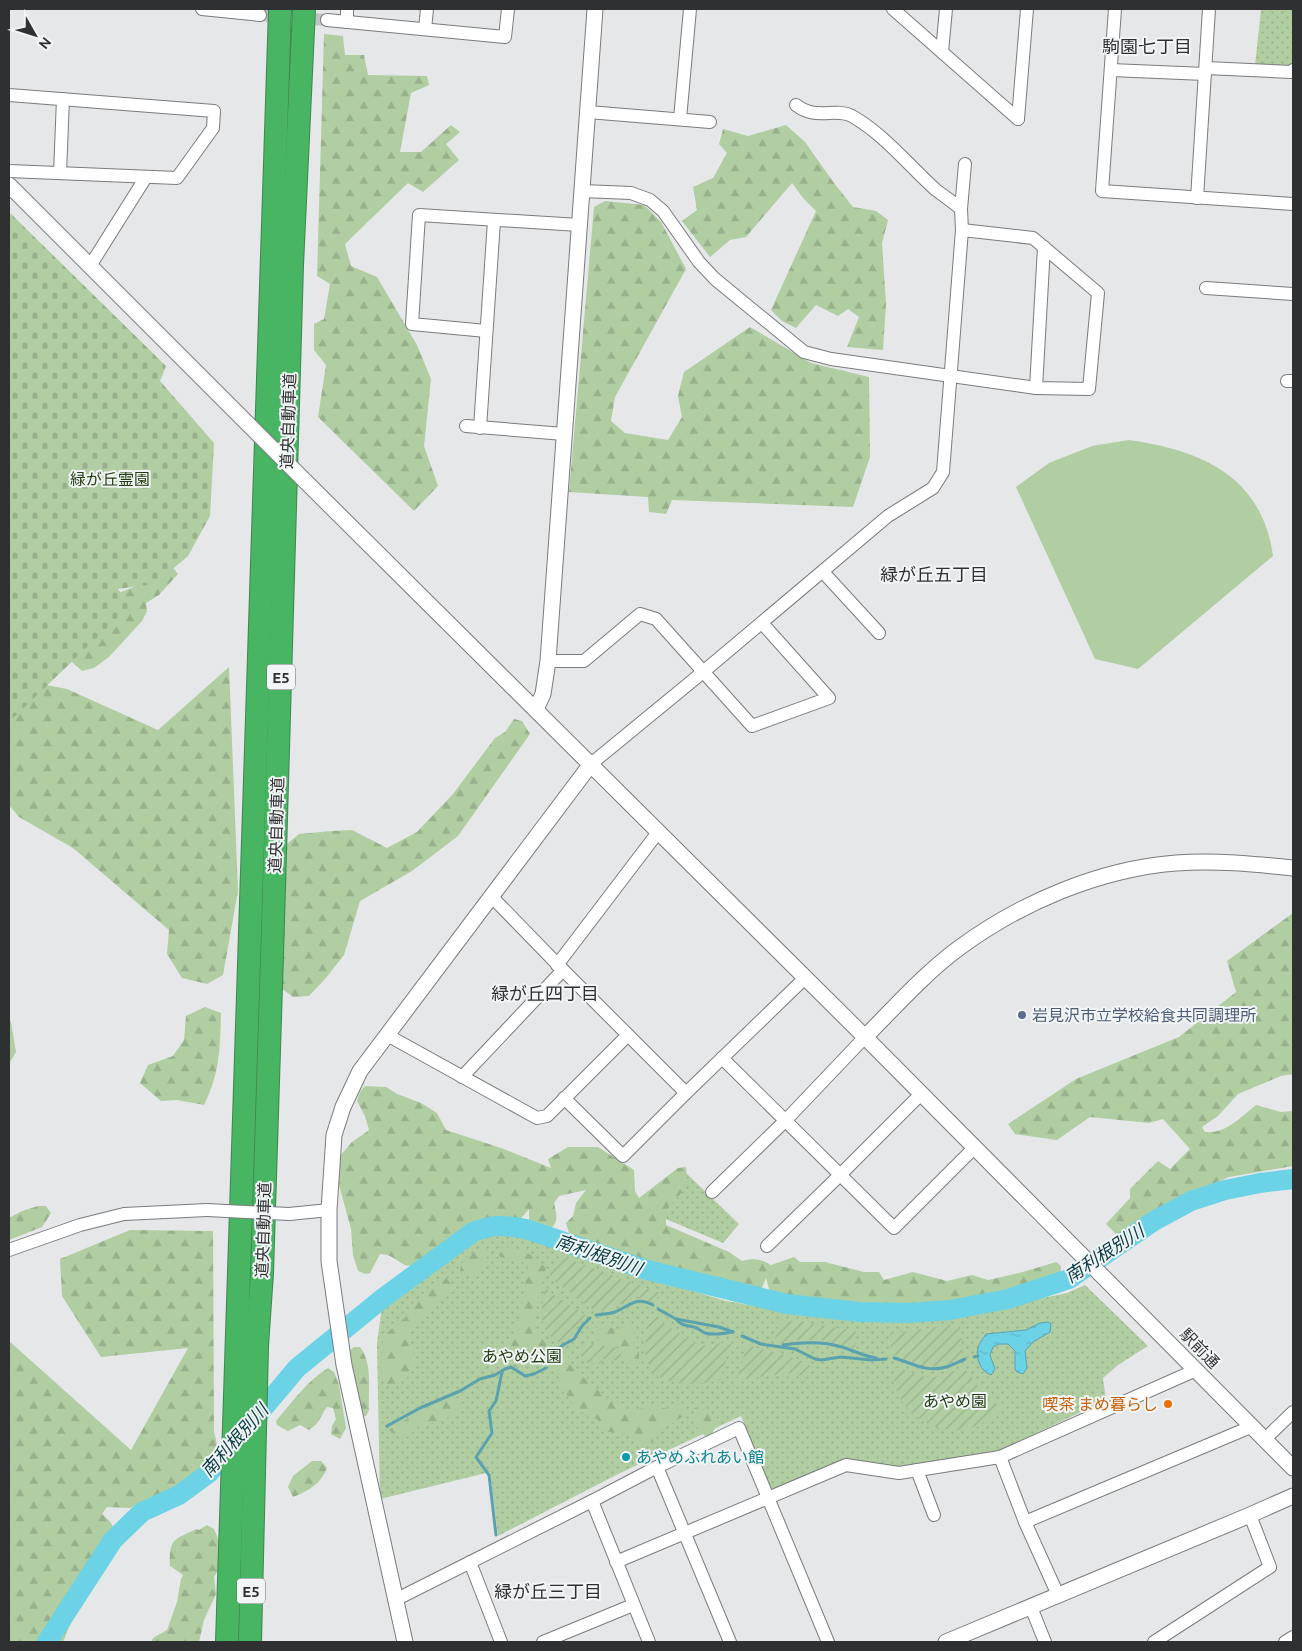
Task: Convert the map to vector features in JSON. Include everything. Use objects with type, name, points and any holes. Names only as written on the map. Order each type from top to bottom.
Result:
[{"type":"highway","name":"道央自動車道","points":[[250,1642],[258,1346],[273,941],[292,265],[304,9]]},
{"type":"highway","name":"道央自動車道","points":[[227,1642],[239,1303],[270,12]]},
{"type":"highway","points":[[303,49],[318,15]]},
{"type":"street","points":[[202,9],[270,12]]},
{"type":"street","points":[[347,9],[347,22]]},
{"type":"street","points":[[425,29],[427,9]]},
{"type":"street","points":[[318,15],[347,22],[505,37],[508,9]]},
{"type":"street","points":[[536,709],[543,694],[548,661],[595,9]]},
{"type":"street","points":[[680,119],[690,9]]},
{"type":"street","points":[[892,9],[1018,120],[1027,9]]},
{"type":"street","points":[[942,52],[946,9]]},
{"type":"street","points":[[1115,9],[1102,191],[1293,204]]},
{"type":"street","points":[[1197,198],[1209,9]]},
{"type":"street","points":[[1111,70],[1291,72],[1293,70]]},
{"type":"street","points":[[9,95],[214,111],[213,128],[177,178],[9,170]]},
{"type":"street","points":[[60,173],[63,99]]},
{"type":"street","points":[[796,105],[802,110],[816,114],[849,114],[877,133],[937,190],[961,209]]},
{"type":"street","points":[[588,112],[710,122]]},
{"type":"street","points":[[405,1642],[344,1365],[329,1261],[329,1210],[334,1135],[343,1107],[360,1071],[386,1035],[591,764],[704,672],[888,516],[933,488],[943,472],[962,230],[961,209],[965,164]]},
{"type":"street","points":[[90,266],[146,177]]},
{"type":"street","name":"駅前通","points":[[9,185],[659,831],[1293,1468]]},
{"type":"street","points":[[582,191],[631,193],[650,200],[663,211],[699,262],[716,279],[804,352],[831,358],[1036,388],[1089,389],[1098,293],[1033,238],[962,230]]},
{"type":"street","points":[[486,331],[412,324],[419,215],[579,225]]},
{"type":"street","points":[[480,428],[494,221]]},
{"type":"street","points":[[1036,388],[1044,247]]},
{"type":"street","points":[[1206,288],[1293,294]]},
{"type":"street","points":[[466,426],[564,434]]},
{"type":"street","points":[[823,572],[879,633]]},
{"type":"street","points":[[548,661],[584,661],[640,614],[656,619],[752,726],[829,698],[762,623]]},
{"type":"street","points":[[462,1077],[560,967],[659,831]]},
{"type":"street","points":[[712,1192],[785,1121],[865,1037],[919,984],[958,949],[991,926],[1059,892],[1092,880],[1145,867],[1176,863],[1228,863],[1293,868]]},
{"type":"street","points":[[492,897],[686,1093]]},
{"type":"street","points":[[564,1098],[623,1156],[805,978]]},
{"type":"street","points":[[386,1035],[537,1118],[546,1116],[628,1035]]},
{"type":"street","points":[[722,1058],[894,1228],[975,1147]]},
{"type":"street","points":[[766,1246],[921,1094]]},
{"type":"street","points":[[9,1250],[80,1225],[124,1214],[207,1210],[289,1214],[329,1210]]},
{"type":"street","points":[[616,1562],[846,1465],[899,1473],[1000,1457],[1196,1370]]},
{"type":"street","points":[[1265,1439],[1293,1412]]},
{"type":"street","points":[[1025,1522],[1252,1426]]},
{"type":"street","points":[[395,1600],[592,1502],[657,1467],[739,1428],[828,1642]]},
{"type":"street","points":[[1000,1457],[1025,1522],[1058,1595]]},
{"type":"street","points":[[657,1467],[730,1642]]},
{"type":"street","points":[[917,1470],[934,1515]]},
{"type":"street","points":[[946,1642],[1293,1496]]},
{"type":"street","points":[[592,1502],[649,1642]]},
{"type":"street","points":[[1154,1642],[1270,1567],[1250,1515]]},
{"type":"street","points":[[470,1562],[501,1642]]},
{"type":"street","points":[[543,1642],[568,1638],[633,1605]]},
{"type":"street","points":[[1031,1607],[1045,1642]]},
{"type":"street","points":[[1285,1642],[1293,1637]]},
{"type":"green space","points":[[1261,9],[1293,9],[1293,62],[1289,68],[1255,66]]},
{"type":"green space","points":[[324,34],[343,36],[345,55],[364,55],[368,75],[427,76],[429,85],[411,93],[400,152],[421,152],[451,125],[460,132],[446,144],[459,160],[423,192],[408,183],[345,244],[351,266],[377,277],[417,345],[431,379],[424,446],[438,486],[414,511],[318,417],[326,365],[314,350],[314,324],[324,319],[330,284],[317,276]]},
{"type":"green space","points":[[786,125],[805,142],[853,207],[876,211],[888,220],[882,243],[886,304],[883,350],[847,347],[859,317],[848,309],[838,316],[816,305],[796,328],[782,321],[771,310],[816,211],[792,183],[746,237],[730,240],[710,257],[682,221],[697,210],[693,187],[713,178],[727,153],[719,144],[723,129],[748,136]]},
{"type":"green space","points":[[605,201],[644,205],[661,222],[686,269],[615,397],[611,421],[625,433],[668,440],[682,417],[678,396],[684,372],[750,327],[811,363],[869,377],[870,457],[853,507],[672,500],[666,514],[649,512],[648,497],[569,492],[594,207]]},
{"type":"green space","name":"緑が丘霊園","points":[[9,212],[166,366],[160,381],[214,443],[210,516],[188,556],[155,584],[118,589],[131,605],[9,722]]},
{"type":"green space","points":[[1129,440],[1180,451],[1203,460],[1224,472],[1242,487],[1256,506],[1267,528],[1273,556],[1138,669],[1095,659],[1016,487],[1049,463],[1092,446]]},
{"type":"green space","points":[[171,565],[178,574],[159,595],[146,603],[147,611],[142,621],[109,657],[94,668],[82,671],[62,653],[116,594],[134,587]]},
{"type":"green space","points":[[229,667],[238,891],[223,975],[207,984],[182,978],[167,954],[169,930],[73,848],[19,817],[9,805],[9,686],[25,681],[67,689],[158,730]]},
{"type":"green space","points":[[514,719],[522,721],[530,734],[458,836],[412,871],[360,901],[344,955],[309,996],[293,997],[281,988],[284,856],[287,844],[299,834],[352,830],[387,848],[417,832],[453,794],[495,738],[505,732]]},
{"type":"green space","points":[[1293,913],[1293,1074],[1281,1076],[1238,1094],[1218,1116],[1202,1127],[1205,1132],[1226,1128],[1256,1105],[1281,1112],[1293,1111],[1293,1166],[1229,1177],[1160,1207],[1117,1235],[1106,1224],[1130,1198],[1130,1189],[1158,1161],[1170,1169],[1190,1149],[1163,1119],[1149,1123],[1090,1117],[1057,1140],[1015,1134],[1008,1124],[1076,1079],[1179,1037],[1236,992],[1227,961]]},
{"type":"green space","points":[[205,1007],[221,1013],[216,1071],[204,1105],[177,1100],[161,1101],[140,1083],[148,1065],[173,1056],[184,1040],[186,1016]]},
{"type":"green space","points":[[9,1018],[16,1052],[9,1064]]},
{"type":"green space","points":[[365,1086],[386,1087],[397,1094],[421,1103],[437,1113],[446,1130],[501,1148],[551,1168],[548,1159],[568,1147],[598,1147],[634,1170],[635,1191],[639,1198],[678,1168],[686,1167],[686,1182],[682,1192],[666,1210],[666,1225],[729,1252],[742,1261],[757,1260],[771,1265],[794,1257],[800,1262],[825,1262],[864,1272],[879,1272],[884,1280],[913,1272],[947,1281],[972,1275],[988,1280],[1056,1262],[1061,1266],[1060,1279],[1020,1299],[909,1323],[859,1322],[780,1307],[769,1289],[766,1278],[761,1290],[750,1300],[738,1303],[692,1287],[672,1267],[609,1253],[569,1233],[566,1223],[573,1216],[576,1203],[586,1190],[559,1196],[554,1203],[556,1221],[549,1231],[529,1223],[529,1209],[513,1222],[493,1219],[466,1227],[428,1259],[418,1265],[403,1264],[391,1256],[380,1254],[370,1273],[365,1274],[358,1271],[353,1255],[351,1229],[339,1185],[340,1156],[352,1142],[369,1130],[365,1116],[357,1101],[360,1092]]},
{"type":"green space","points":[[685,1172],[739,1224],[723,1243],[649,1212]]},
{"type":"green space","points":[[38,1206],[46,1206],[51,1213],[42,1227],[9,1240],[9,1217]]},
{"type":"green space","points":[[130,1230],[213,1231],[214,1432],[219,1452],[215,1461],[205,1473],[171,1495],[158,1494],[130,1508],[107,1507],[102,1514],[111,1523],[114,1531],[110,1552],[92,1560],[94,1576],[88,1596],[76,1610],[63,1642],[9,1642],[9,1341],[131,1450],[188,1348],[101,1357],[62,1296],[60,1259]]},
{"type":"green space","name":"あやめ公園","points":[[494,1232],[519,1232],[557,1239],[616,1266],[726,1301],[784,1311],[850,1318],[941,1319],[1067,1293],[1085,1285],[1148,1346],[1118,1365],[1103,1378],[1106,1400],[997,1452],[900,1469],[844,1461],[772,1491],[741,1416],[620,1473],[498,1536],[490,1472],[380,1499],[377,1343],[382,1307],[474,1240]]},
{"type":"green space","points":[[506,1247],[528,1253],[546,1268],[538,1296],[535,1327],[544,1341],[552,1344],[568,1357],[570,1365],[620,1408],[628,1411],[651,1406],[671,1409],[677,1404],[681,1404],[685,1415],[665,1428],[651,1442],[639,1447],[629,1434],[602,1431],[598,1420],[576,1409],[562,1387],[555,1366],[546,1360],[528,1366],[500,1366],[497,1348],[510,1338],[518,1324],[528,1268],[528,1264],[518,1260],[500,1257],[497,1250]]},
{"type":"green space","points":[[480,1249],[486,1252],[487,1264],[471,1276],[464,1276],[460,1270],[462,1263]]},
{"type":"green space","points":[[560,1256],[660,1293],[655,1303],[635,1296],[612,1309],[595,1311],[549,1277]]},
{"type":"green space","points":[[446,1278],[456,1288],[409,1329],[414,1357],[412,1372],[401,1382],[386,1384],[381,1378],[382,1344],[388,1332],[409,1314],[434,1283]]},
{"type":"green space","points":[[545,1289],[585,1315],[569,1338],[560,1343],[547,1332],[542,1319]]},
{"type":"green space","points":[[653,1316],[690,1342],[706,1346],[732,1341],[720,1380],[684,1384],[662,1378],[654,1372],[648,1362],[645,1349],[647,1325]]},
{"type":"green space","points":[[781,1319],[856,1331],[855,1349],[824,1340],[793,1340],[774,1343]]},
{"type":"green space","points":[[629,1322],[634,1326],[633,1345],[639,1352],[639,1360],[634,1364],[627,1363],[618,1344],[603,1344],[595,1338],[595,1330],[600,1324],[618,1330],[622,1325]]},
{"type":"green space","name":"あやめ園","points":[[960,1325],[963,1357],[945,1365],[926,1367],[891,1355],[890,1334]]},
{"type":"green space","points":[[582,1343],[620,1348],[621,1358],[614,1361],[602,1359],[599,1364],[585,1362],[579,1352]]},
{"type":"green space","points":[[747,1345],[788,1356],[812,1367],[808,1377],[788,1373],[737,1380]]},
{"type":"green space","points":[[354,1347],[360,1347],[367,1361],[369,1410],[366,1416],[361,1416],[358,1408],[349,1351]]},
{"type":"green space","name":"あやめ園","points":[[895,1367],[923,1377],[935,1377],[964,1367],[980,1389],[1002,1409],[986,1421],[966,1429],[953,1430],[930,1424],[919,1418],[902,1401],[894,1379]]},
{"type":"green space","points":[[328,1368],[334,1372],[339,1385],[346,1428],[340,1439],[331,1434],[332,1426],[336,1419],[333,1408],[327,1407],[318,1422],[309,1430],[300,1425],[288,1431],[277,1425],[276,1421],[300,1392]]},
{"type":"green space","points":[[463,1397],[456,1411],[447,1418],[431,1423],[423,1423],[414,1432],[407,1435],[399,1435],[389,1430],[415,1414],[452,1399]]},
{"type":"green space","points":[[704,1406],[712,1413],[717,1424],[712,1434],[706,1437],[694,1421],[694,1408]]},
{"type":"green space","points":[[312,1461],[321,1461],[327,1468],[324,1474],[313,1486],[293,1497],[288,1487],[293,1476]]},
{"type":"green space","points":[[207,1525],[214,1529],[219,1541],[220,1567],[214,1577],[216,1594],[204,1620],[199,1642],[151,1642],[153,1638],[167,1630],[177,1602],[183,1575],[170,1566],[170,1550],[172,1545],[177,1538]]},
{"type":"water","points":[[1048,1322],[1051,1324],[1050,1332],[1033,1342],[1025,1351],[1027,1368],[1023,1374],[1015,1369],[1015,1351],[1008,1344],[999,1344],[993,1347],[990,1355],[995,1369],[991,1375],[984,1371],[978,1360],[977,1352],[979,1344],[986,1334],[1026,1330],[1040,1323]]},
{"type":"waterway","name":"南利根別川","points":[[47,1642],[113,1540],[142,1512],[179,1495],[209,1473],[297,1368],[383,1298],[473,1232],[499,1226],[526,1229],[647,1270],[787,1304],[859,1312],[910,1313],[950,1310],[1008,1299],[1069,1279],[1154,1221],[1191,1201],[1225,1190],[1293,1179]]},
{"type":"waterway","points":[[596,1315],[613,1313],[638,1301],[653,1305]]},
{"type":"waterway","points":[[658,1309],[682,1324],[695,1327],[708,1334],[733,1332]]},
{"type":"waterway","points":[[551,1362],[556,1351],[574,1339],[582,1326],[590,1318]]},
{"type":"waterway","points":[[676,1319],[719,1327],[733,1332]]},
{"type":"waterway","points":[[742,1336],[761,1344],[795,1349],[821,1360],[841,1357],[871,1360],[886,1359]]},
{"type":"waterway","points":[[783,1345],[820,1343],[842,1347],[876,1358]]},
{"type":"waterway","points":[[974,1357],[978,1356]]},
{"type":"waterway","points":[[894,1358],[932,1369],[946,1367],[965,1359]]},
{"type":"waterway","points":[[387,1426],[420,1408],[460,1391],[480,1379],[495,1375],[505,1369],[511,1367],[525,1376],[546,1368]]},
{"type":"waterway","points":[[496,1535],[489,1475],[476,1457],[492,1433],[489,1411],[496,1401],[502,1372]]},
{"type":"tunnel","points":[[260,15],[327,20]]},
{"type":"place","name":"岩見沢市立学校給食共同調理所","points":[[1022,1015]]},
{"type":"place","name":"喫茶 まめ暮らし","points":[[1168,1404]]},
{"type":"place","name":"あやめふれあい館","points":[[626,1457]]},
{"type":"district","name":"駒園七丁目","points":[[1147,46]]},
{"type":"district","name":"緑が丘五丁目","points":[[934,574]]},
{"type":"district","name":"緑が丘四丁目","points":[[545,993]]},
{"type":"district","name":"緑が丘三丁目","points":[[548,1591]]}]
